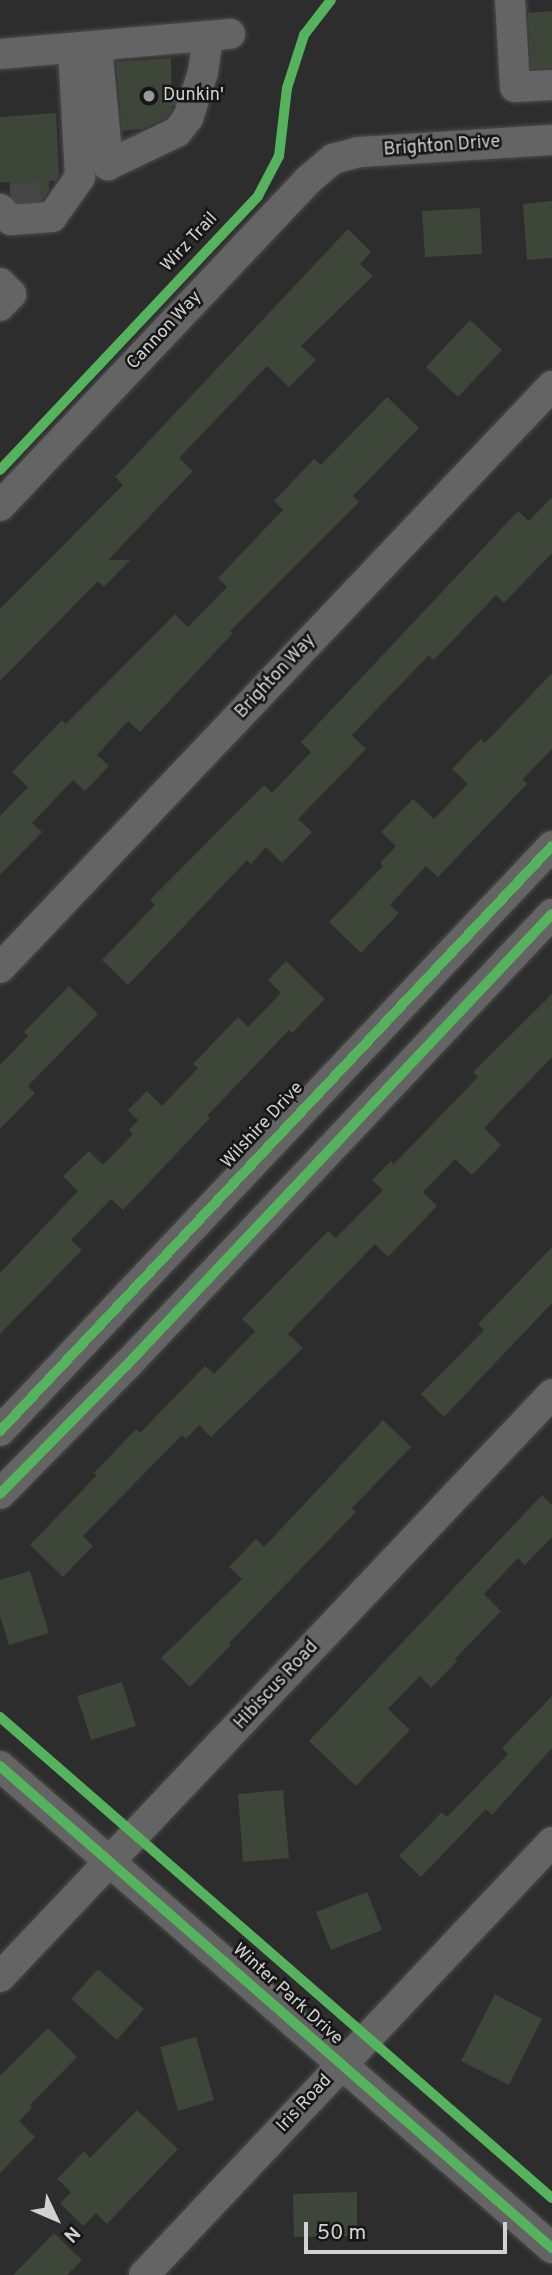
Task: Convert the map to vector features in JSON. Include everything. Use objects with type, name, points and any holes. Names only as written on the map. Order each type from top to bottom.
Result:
[{"type":"street","points":[[510,0],[515,87],[552,85]]},
{"type":"street","points":[[85,47],[108,165],[179,108],[185,78],[214,45]]},
{"type":"street","points":[[0,54],[85,47],[214,45]]},
{"type":"street","points":[[179,108],[188,118],[214,45]]},
{"type":"street","points":[[4,204],[11,220],[52,217],[59,196],[80,177],[85,47]]},
{"type":"street","name":"Brighton Drive","points":[[333,159],[359,152],[552,140]]},
{"type":"street","name":"Cannon Way","points":[[0,506],[308,180],[333,159]]},
{"type":"street","points":[[0,283],[11,294],[0,306]]},
{"type":"street","name":"Brighton Way","points":[[0,968],[552,386]]},
{"type":"street","name":"Wilshire Drive","points":[[0,1431],[552,845]]},
{"type":"street","points":[[490,912],[526,941]]},
{"type":"street","points":[[0,1494],[126,1366],[552,914]]},
{"type":"street","points":[[90,1336],[126,1366]]},
{"type":"street","name":"Hibiscus Road","points":[[0,1977],[552,1394]]},
{"type":"street","name":"Winter Park Drive","points":[[0,1766],[552,2248]]},
{"type":"street","name":"Iris Road","points":[[144,2275],[552,1842]]},
{"type":"building","points":[[552,11],[552,68],[531,69],[528,13]]},
{"type":"building","name":"Dunkin'","points":[[171,58],[172,110],[166,118],[142,129],[122,131],[116,62]]},
{"type":"building","points":[[56,113],[59,176],[56,181],[49,181],[49,191],[42,200],[18,202],[11,196],[10,182],[0,182],[0,117]]},
{"type":"building","points":[[552,201],[552,258],[527,260],[523,204]]},
{"type":"building","points":[[480,208],[482,254],[425,257],[422,211]]},
{"type":"building","points":[[348,229],[371,252],[360,264],[373,276],[301,346],[316,360],[289,387],[267,366],[179,458],[193,471],[108,560],[130,560],[104,587],[98,581],[0,681],[0,609],[123,485],[115,477]]},
{"type":"building","points":[[470,320],[502,350],[458,397],[426,367]]},
{"type":"building","points":[[387,397],[419,428],[353,496],[359,502],[230,631],[233,633],[140,732],[128,721],[97,755],[109,766],[85,791],[73,780],[32,823],[42,832],[0,875],[0,816],[28,787],[12,772],[62,720],[66,724],[175,614],[188,627],[227,587],[218,578],[283,510],[274,501],[314,459],[321,465]]},
{"type":"building","points":[[552,497],[552,553],[504,603],[496,595],[434,660],[429,655],[352,735],[366,749],[298,819],[312,832],[282,863],[266,847],[251,864],[247,860],[128,985],[102,960],[155,905],[150,900],[264,785],[272,793],[311,752],[301,742],[518,511],[529,521]]},
{"type":"building","points":[[552,673],[552,749],[523,779],[527,784],[438,877],[426,866],[390,905],[399,913],[361,953],[329,922],[383,866],[380,863],[396,846],[381,832],[413,799],[434,819],[468,784],[452,769],[481,739],[485,743]]},
{"type":"building","points":[[286,961],[325,999],[292,1033],[289,1030],[123,1210],[111,1199],[71,1240],[82,1250],[0,1334],[0,1273],[78,1191],[63,1176],[89,1151],[103,1165],[133,1134],[129,1130],[138,1120],[128,1110],[147,1091],[162,1106],[198,1068],[193,1064],[238,1017],[248,1027],[281,993],[268,980]]},
{"type":"building","points":[[69,986],[98,1014],[28,1086],[35,1093],[0,1129],[0,1065],[28,1036],[24,1032]]},
{"type":"building","points":[[552,994],[552,1057],[484,1128],[501,1145],[472,1175],[455,1159],[423,1192],[437,1206],[388,1257],[375,1244],[288,1334],[303,1348],[211,1437],[199,1425],[186,1439],[182,1435],[83,1536],[93,1546],[63,1577],[30,1545],[97,1475],[94,1473],[136,1429],[140,1433],[205,1366],[214,1374],[255,1331],[242,1319],[328,1231],[336,1238],[383,1190],[372,1180],[391,1161],[394,1164],[478,1077],[473,1072]]},
{"type":"building","points":[[552,1247],[552,1303],[444,1417],[421,1394],[484,1330],[478,1324]]},
{"type":"building","points":[[383,1420],[411,1447],[352,1508],[356,1512],[190,1687],[161,1658],[242,1579],[229,1567],[256,1539],[264,1547]]},
{"type":"building","points":[[542,1495],[552,1505],[552,1537],[525,1565],[518,1558],[484,1594],[501,1611],[455,1659],[457,1661],[431,1688],[420,1676],[388,1709],[410,1730],[356,1786],[309,1741]]},
{"type":"building","points":[[30,1571],[49,1633],[9,1645],[0,1616],[0,1580]]},
{"type":"building","points":[[122,1682],[136,1726],[91,1740],[77,1696]]},
{"type":"building","points":[[552,1696],[552,1748],[492,1815],[486,1809],[421,1877],[399,1856],[442,1812],[447,1817],[508,1754],[502,1748]]},
{"type":"building","points":[[283,1790],[289,1858],[243,1862],[238,1794]]},
{"type":"building","points":[[367,1892],[382,1930],[331,1950],[316,1912]]},
{"type":"building","points":[[98,1969],[144,2009],[117,2040],[71,1999]]},
{"type":"building","points":[[495,1994],[542,2019],[509,2085],[461,2061]]},
{"type":"building","points":[[48,2028],[77,2057],[30,2105],[32,2108],[19,2121],[35,2137],[0,2173],[0,2076]]},
{"type":"building","points":[[196,2037],[214,2100],[178,2111],[160,2047]]},
{"type":"building","points":[[137,2110],[178,2149],[107,2224],[96,2213],[83,2226],[60,2203],[71,2192],[57,2179],[84,2151],[90,2158]]},
{"type":"building","points":[[357,2192],[357,2236],[294,2237],[293,2194]]},
{"type":"building","points":[[54,2233],[82,2260],[67,2275],[13,2275]]},
{"type":"tunnel","points":[[179,88],[180,105]]},
{"type":"tunnel","points":[[11,200],[49,196]]},
{"type":"cycle path","name":"Wirz Trail","points":[[0,470],[258,196],[279,156],[287,88],[304,35],[331,0]]},
{"type":"cycle path","points":[[0,1431],[552,846]]},
{"type":"cycle path","points":[[0,1494],[126,1366],[552,914]]},
{"type":"cycle path","points":[[0,1717],[552,2198]]},
{"type":"cycle path","points":[[0,1766],[552,2248]]},
{"type":"place","name":"Dunkin'","points":[[149,96]]}]
